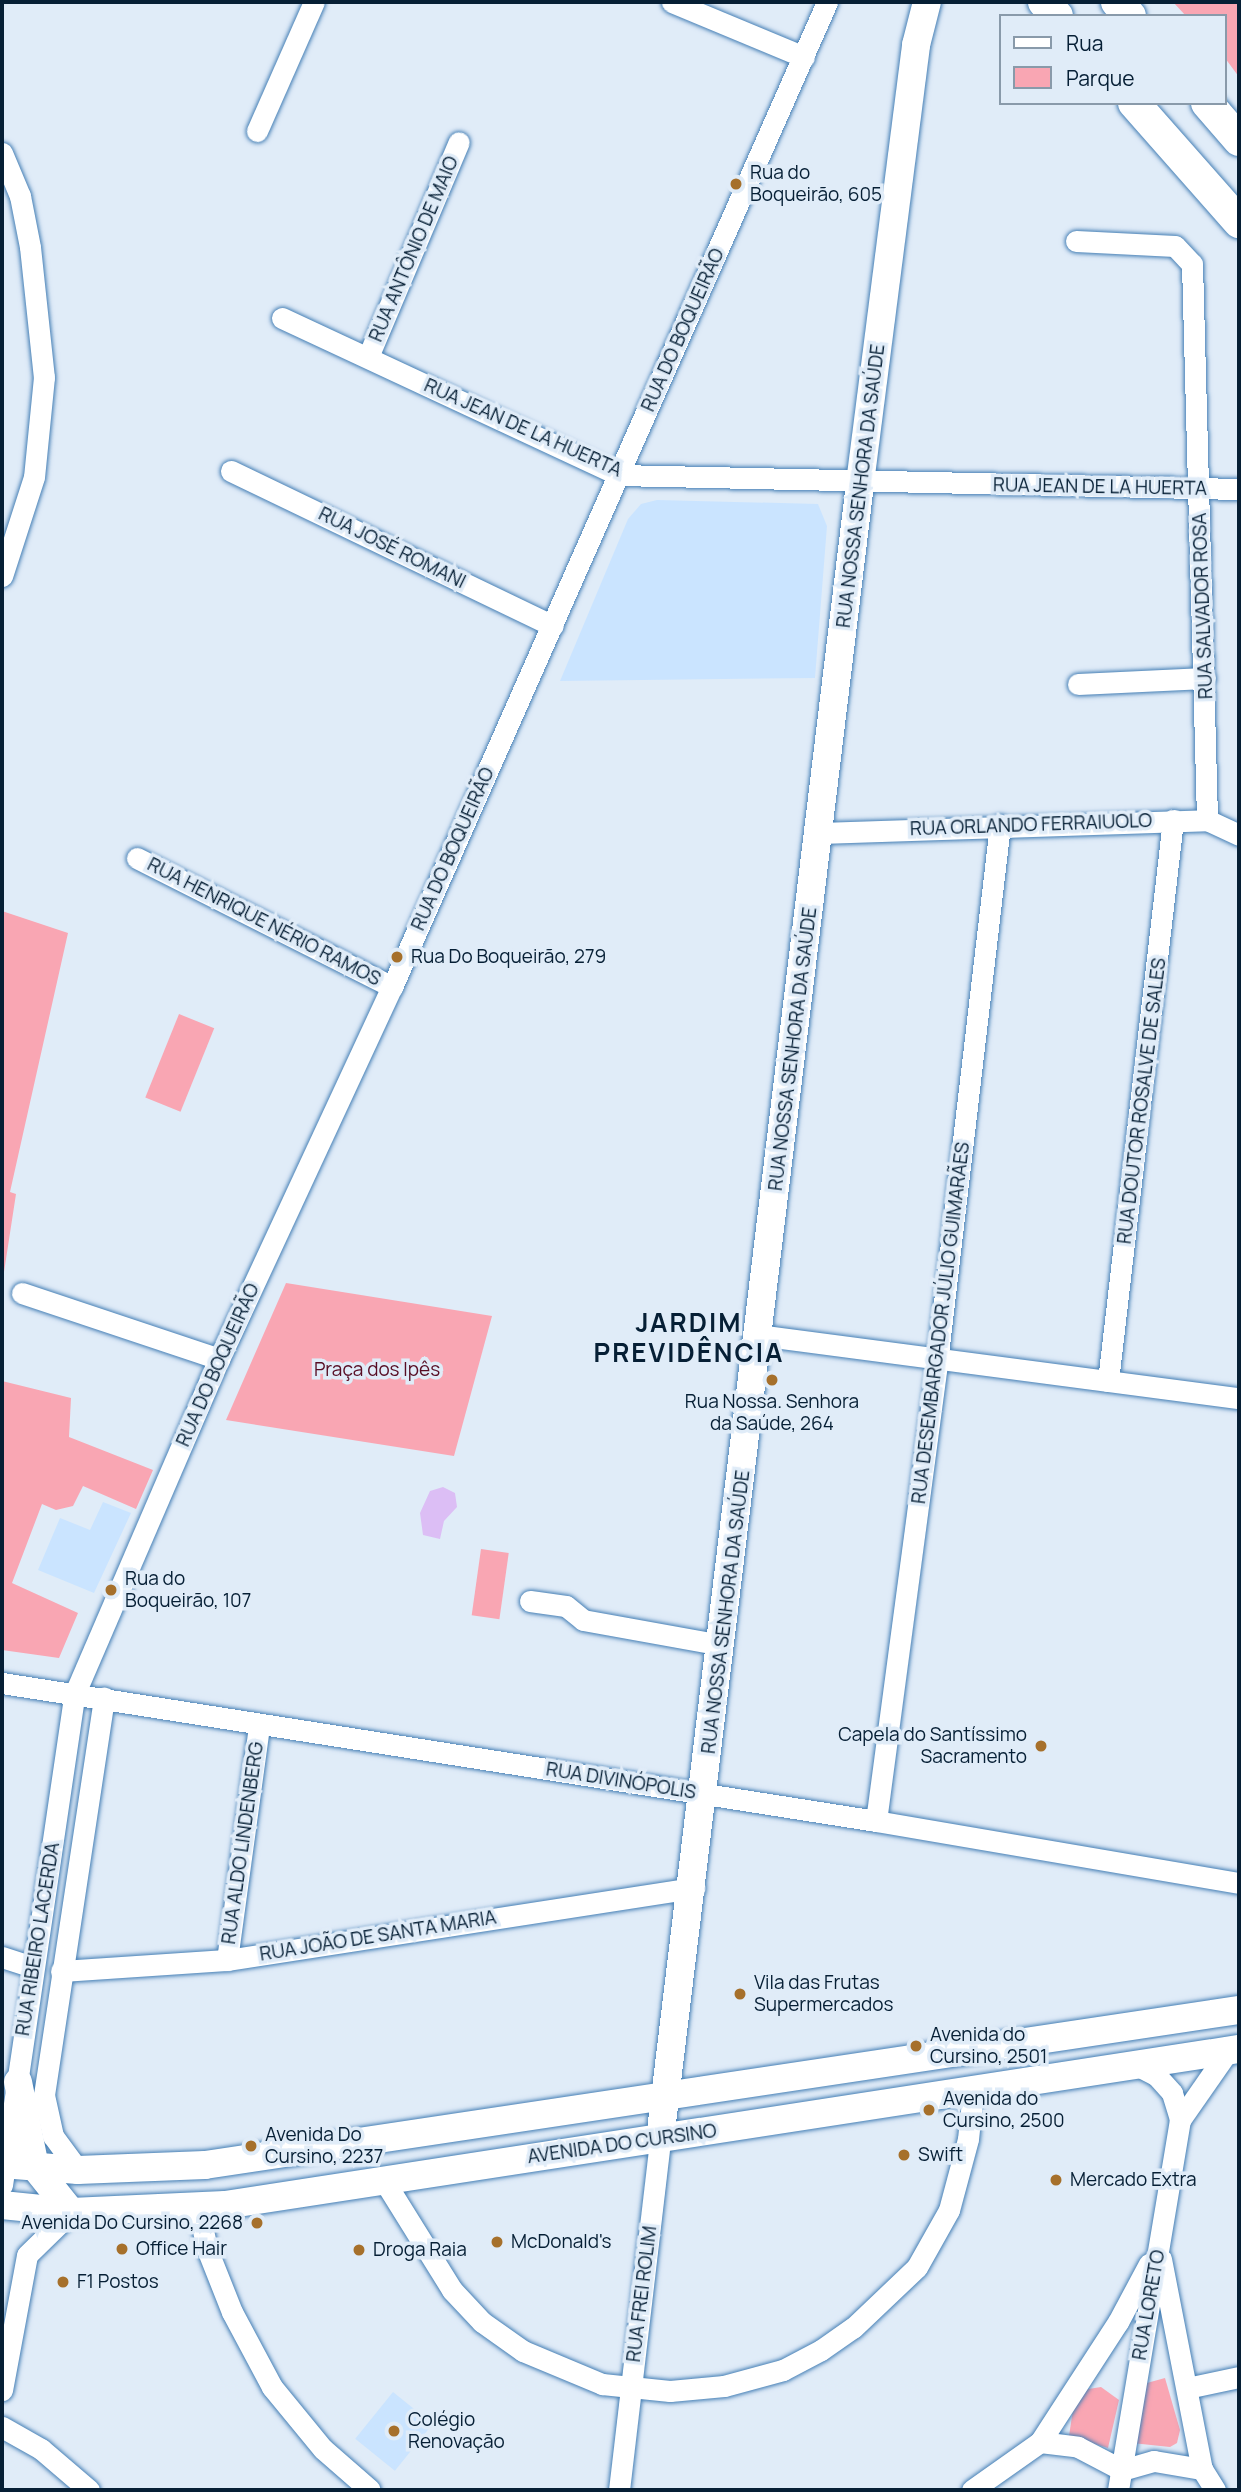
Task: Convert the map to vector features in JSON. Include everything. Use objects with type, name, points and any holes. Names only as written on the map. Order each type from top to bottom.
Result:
[{"type":"highway","points":[[1136,105],[1239,222]]},
{"type":"highway","points":[[1209,105],[1239,139]]},
{"type":"main road","points":[[916,45],[917,2]]},
{"type":"main road","name":"RUA NOSSA SENHORA DA SAÚDE","points":[[664,2098],[694,1888],[860,483],[916,45],[927,2]]},
{"type":"main road","name":"AVENIDA DO CURSINO","points":[[3,2171],[35,2167],[78,2170],[205,2165],[1239,2010]]},
{"type":"main road","name":"AVENIDA DO CURSINO","points":[[2,2205],[71,2212],[198,2207],[973,2092],[1233,2050]]},
{"type":"main road","points":[[12,2096],[35,2167],[71,2212]]},
{"type":"main road","name":"RUA FREI ROLIM","points":[[660,2139],[664,2098]]},
{"type":"street","points":[[257,131],[314,2]]},
{"type":"street","points":[[672,2],[804,57]]},
{"type":"street","name":"RUA DO BOQUEIRÃO","points":[[75,1693],[219,1359],[392,987],[827,2]]},
{"type":"street","name":"RUA ANTÔNIO DE MAIO","points":[[368,357],[459,142]]},
{"type":"street","points":[[2,153],[20,196],[30,247],[44,377],[34,477],[2,576]]},
{"type":"street","name":"RUA SALVADOR ROSA","points":[[1076,241],[1175,246],[1192,264],[1207,820]]},
{"type":"street","name":"RUA JEAN DE LA HUERTA","points":[[282,318],[618,475],[860,483],[1239,489]]},
{"type":"street","name":"RUA JOSÉ ROMANI","points":[[232,471],[553,626]]},
{"type":"street","points":[[1078,684],[1205,678]]},
{"type":"street","name":"RUA DOUTOR ROSALVE DE SALES","points":[[1108,1381],[1173,820]]},
{"type":"street","name":"RUA ORLANDO FERRAIUOLO","points":[[820,833],[1207,820],[1239,835]]},
{"type":"street","name":"RUA DESEMBARGADOR JÚLIO GUIMARÃES","points":[[876,1821],[937,1362],[1000,825]]},
{"type":"street","name":"RUA HENRIQUE NÉRIO RAMOS","points":[[137,858],[392,987]]},
{"type":"street","points":[[22,1293],[219,1359]]},
{"type":"street","points":[[758,1335],[937,1362],[1239,1398]]},
{"type":"street","points":[[530,1601],[566,1606],[583,1620],[722,1645]]},
{"type":"street","name":"RUA DIVINÓPOLIS","points":[[2,1683],[75,1693],[259,1726],[876,1821],[1239,1883]]},
{"type":"street","name":"RUA RIBEIRO LACERDA","points":[[3,2171],[12,2096],[75,1693]]},
{"type":"street","name":"RUA RIBEIRO LACERDA","points":[[78,2170],[53,2136],[44,2095],[104,1698]]},
{"type":"street","name":"RUA ALDO LINDENBERG","points":[[227,1959],[259,1726]]},
{"type":"street","name":"RUA JOÃO DE SANTA MARIA","points":[[61,1971],[227,1959],[694,1888]]},
{"type":"street","points":[[2,1957],[33,1967]]},
{"type":"street","name":"RUA LORETO","points":[[1120,2480],[1180,2120],[1233,2050]]},
{"type":"street","points":[[1138,2066],[1156,2075],[1172,2093],[1180,2120]]},
{"type":"street","points":[[383,2179],[452,2290],[482,2322],[523,2351],[565,2373],[631,2388],[670,2391],[742,2382],[782,2370],[853,2328],[917,2267],[942,2230],[962,2165],[973,2092]]},
{"type":"street","name":"RUA FREI ROLIM","points":[[619,2490],[660,2139]]},
{"type":"street","points":[[198,2207],[207,2249],[232,2312],[272,2386],[323,2449],[370,2490]]},
{"type":"street","points":[[2,2390],[27,2255],[40,2237],[71,2212]]},
{"type":"street","points":[[1159,2247],[1202,2469],[1214,2490]]},
{"type":"street","points":[[972,2490],[1040,2442],[1118,2322],[1159,2247]]},
{"type":"street","points":[[1186,2388],[1239,2376]]},
{"type":"street","points":[[2,2427],[41,2449],[89,2490]]},
{"type":"street","points":[[1040,2442],[1078,2447],[1120,2480],[1168,2461],[1202,2469]]},
{"type":"shaded area","points":[[657,500],[818,504],[827,526],[815,678],[560,681],[628,519],[641,504]]},
{"type":"shaded area","points":[[443,1487],[455,1493],[457,1507],[444,1521],[440,1539],[423,1535],[420,1513],[430,1491]]},
{"type":"shaded area","points":[[103,1502],[131,1513],[94,1593],[38,1570],[60,1518],[90,1530]]},
{"type":"shaded area","name":"Colégio Renovação","points":[[393,2392],[433,2424],[395,2471],[355,2439]]},
{"type":"green space","points":[[1173,2],[1239,2],[1239,77],[1227,61],[1227,14],[1184,14]]},
{"type":"green space","points":[[2,911],[68,933],[10,1192],[16,1194],[2,1285]]},
{"type":"green space","points":[[179,1014],[214,1028],[181,1112],[145,1097]]},
{"type":"green space","name":"Praça dos Ipês","points":[[286,1283],[492,1316],[454,1456],[226,1420]]},
{"type":"green space","points":[[2,1381],[71,1398],[69,1437],[153,1470],[136,1509],[83,1486],[73,1506],[56,1510],[42,1504],[12,1583],[78,1613],[59,1658],[2,1650]]},
{"type":"green space","points":[[481,1549],[509,1553],[499,1619],[472,1615]]},
{"type":"green space","points":[[1165,2378],[1180,2430],[1177,2443],[1170,2447],[1132,2443],[1136,2386]]},
{"type":"green space","points":[[1101,2387],[1119,2400],[1108,2448],[1069,2436],[1074,2403],[1082,2390]]},
{"type":"place","name":"Rua do Boqueirão, 605","points":[[736,184]]},
{"type":"place","name":"Rua Do Boqueirão, 279","points":[[397,957]]},
{"type":"place","name":"Rua Nossa. Senhora da Saúde, 264","points":[[772,1380]]},
{"type":"place","name":"Rua do Boqueirão, 107","points":[[111,1590]]},
{"type":"place","name":"Capela do Santíssimo Sacramento","points":[[1041,1746]]},
{"type":"place","name":"Vila das Frutas Supermercados","points":[[740,1994]]},
{"type":"place","name":"Avenida do Cursino, 2501","points":[[916,2046]]},
{"type":"place","name":"Avenida do Cursino, 2500","points":[[929,2110]]},
{"type":"place","name":"Avenida Do Cursino, 2237","points":[[251,2146]]},
{"type":"place","name":"Swift","points":[[904,2155]]},
{"type":"place","name":"Mercado Extra","points":[[1056,2180]]},
{"type":"place","name":"Avenida Do Cursino, 2268","points":[[257,2223]]},
{"type":"place","name":"McDonald's","points":[[497,2242]]},
{"type":"place","name":"Office Hair","points":[[122,2249]]},
{"type":"place","name":"Droga Raia","points":[[359,2250]]},
{"type":"place","name":"F1 Postos","points":[[63,2282]]},
{"type":"place","name":"Colégio Renovação","points":[[394,2431]]},
{"type":"district","name":"JARDIM PREVIDÊNCIA","points":[[689,1338]]}]
